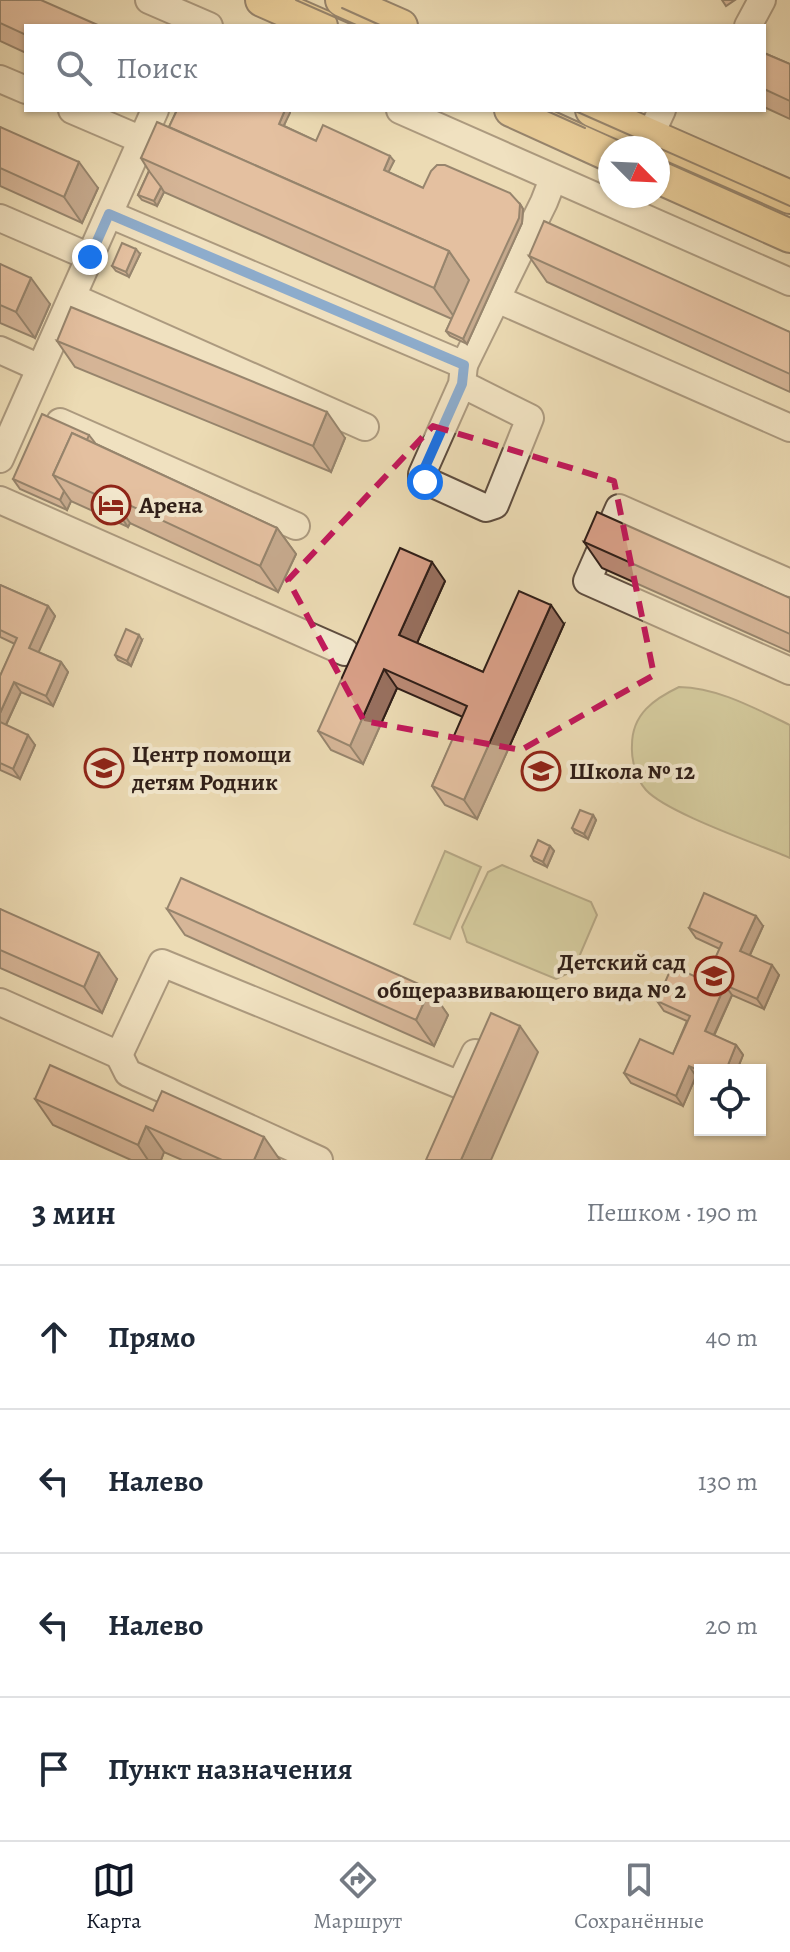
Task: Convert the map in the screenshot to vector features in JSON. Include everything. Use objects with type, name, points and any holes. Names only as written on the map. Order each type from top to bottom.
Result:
[{"type":"main road","points":[[262,0],[316,24]]},
{"type":"main road","points":[[342,0],[396,24]]},
{"type":"main road","points":[[515,112],[598,150]]},
{"type":"main road","points":[[602,112],[656,123],[790,197]]},
{"type":"main road","points":[[670,182],[790,236]]},
{"type":"lane","points":[[149,0],[206,19]]},
{"type":"lane","points":[[749,24],[762,0]]},
{"type":"lane","points":[[0,79],[24,89]]},
{"type":"lane","points":[[77,112],[142,140]]},
{"type":"lane","points":[[0,459],[12,418],[40,368],[154,112]]},
{"type":"lane","points":[[404,112],[553,179],[598,193]]},
{"type":"lane","points":[[109,214],[463,375],[530,418],[495,505],[491,508],[422,479],[422,474],[463,375],[553,179]]},
{"type":"lane","points":[[632,208],[790,282]]},
{"type":"lane","points":[[0,218],[90,257]]},
{"type":"lane","points":[[72,297],[365,427]]},
{"type":"lane","points":[[497,299],[790,428]]},
{"type":"lane","points":[[0,350],[40,368]]},
{"type":"lane","points":[[12,418],[296,526]]},
{"type":"lane","points":[[0,500],[345,652]]},
{"type":"lane","points":[[790,583],[619,508],[587,581],[790,671]]},
{"type":"lane","points":[[119,1055],[162,963],[460,1085]]},
{"type":"lane","points":[[0,1002],[119,1055],[128,1073],[319,1160]]},
{"type":"lane","points":[[449,1110],[484,1032]]},
{"type":"highlighted area","points":[[433,426],[614,481],[654,675],[521,750],[364,721],[288,580]]},
{"type":"green space","points":[[679,687],[722,695],[790,725],[790,858],[673,808],[642,785],[632,756],[636,725],[653,702]]},
{"type":"green space","points":[[445,851],[481,867],[450,939],[414,924]]},
{"type":"green space","points":[[502,865],[591,902],[597,915],[573,971],[556,979],[467,942],[462,927],[488,872]]},
{"type":"building","points":[[0,0],[41,0],[95,24],[24,24],[24,34],[0,23]]},
{"type":"building","points":[[766,54],[790,64],[790,101],[766,90]]},
{"type":"building","points":[[176,112],[284,112],[279,124],[316,141],[323,125],[390,156],[384,170],[423,188],[431,171],[437,165],[445,165],[510,193],[520,204],[519,218],[463,339],[446,331],[469,280],[449,251],[169,127]]},
{"type":"building","points":[[157,122],[449,251],[434,288],[141,158]]},
{"type":"building","points":[[0,127],[79,162],[64,197],[0,168]]},
{"type":"building","points":[[149,171],[161,187],[154,201],[138,195]]},
{"type":"building","points":[[544,221],[790,332],[790,374],[529,256]]},
{"type":"building","points":[[122,243],[136,249],[126,272],[112,266]]},
{"type":"building","points":[[0,264],[31,278],[16,312],[0,305]]},
{"type":"building","points":[[71,307],[327,412],[313,446],[57,341]]},
{"type":"building","points":[[42,414],[89,435],[87,440],[72,433],[53,475],[64,491],[60,500],[13,479]]},
{"type":"building","points":[[72,433],[277,528],[260,566],[112,497],[110,501],[53,475]]},
{"type":"building","points":[[597,512],[790,598],[790,634],[584,542]]},
{"type":"building","points":[[400,548],[432,562],[399,635],[483,672],[519,591],[551,605],[464,800],[432,786],[467,706],[384,669],[350,746],[318,731]]},
{"type":"building","points":[[0,585],[48,606],[29,648],[61,662],[46,696],[14,682],[0,713],[0,676],[17,638],[0,630]]},
{"type":"building","points":[[126,629],[139,635],[127,661],[115,655]]},
{"type":"building","points":[[0,722],[28,735],[13,769],[0,763]]},
{"type":"building","points":[[580,810],[593,815],[584,834],[572,828]]},
{"type":"building","points":[[538,840],[550,846],[543,862],[531,856]]},
{"type":"building","points":[[181,878],[430,989],[416,1020],[167,909]]},
{"type":"building","points":[[704,893],[756,916],[740,951],[772,965],[757,999],[725,985],[705,1031],[736,1045],[728,1064],[694,1064],[694,1068],[689,1066],[676,1096],[624,1073],[640,1039],[673,1054],[690,1016],[657,1001],[672,966],[705,981],[722,943],[689,928]]},
{"type":"building","points":[[0,909],[99,953],[84,987],[0,950]]},
{"type":"building","points":[[491,1013],[520,1026],[461,1160],[426,1160]]},
{"type":"building","points":[[50,1065],[153,1111],[162,1091],[264,1137],[254,1160],[222,1160],[146,1126],[138,1145],[35,1099]]},
{"type":"tram line","points":[[296,0],[350,24]]},
{"type":"tram line","points":[[342,8],[378,24]]},
{"type":"tram line","points":[[549,112],[585,128]]},
{"type":"tram line","points":[[578,112],[790,206]]},
{"type":"place","name":"Арена","points":[[111,505]]},
{"type":"place","name":"Центр помощи детям Родник","points":[[104,768]]},
{"type":"place","name":"Школа № 12","points":[[541,771]]},
{"type":"place","name":"Детский сад общеразвивающего вида № 2","points":[[714,976]]},
{"type":"route","points":[[90,257],[109,214],[464,365],[462,384],[422,474],[425,482]]}]
